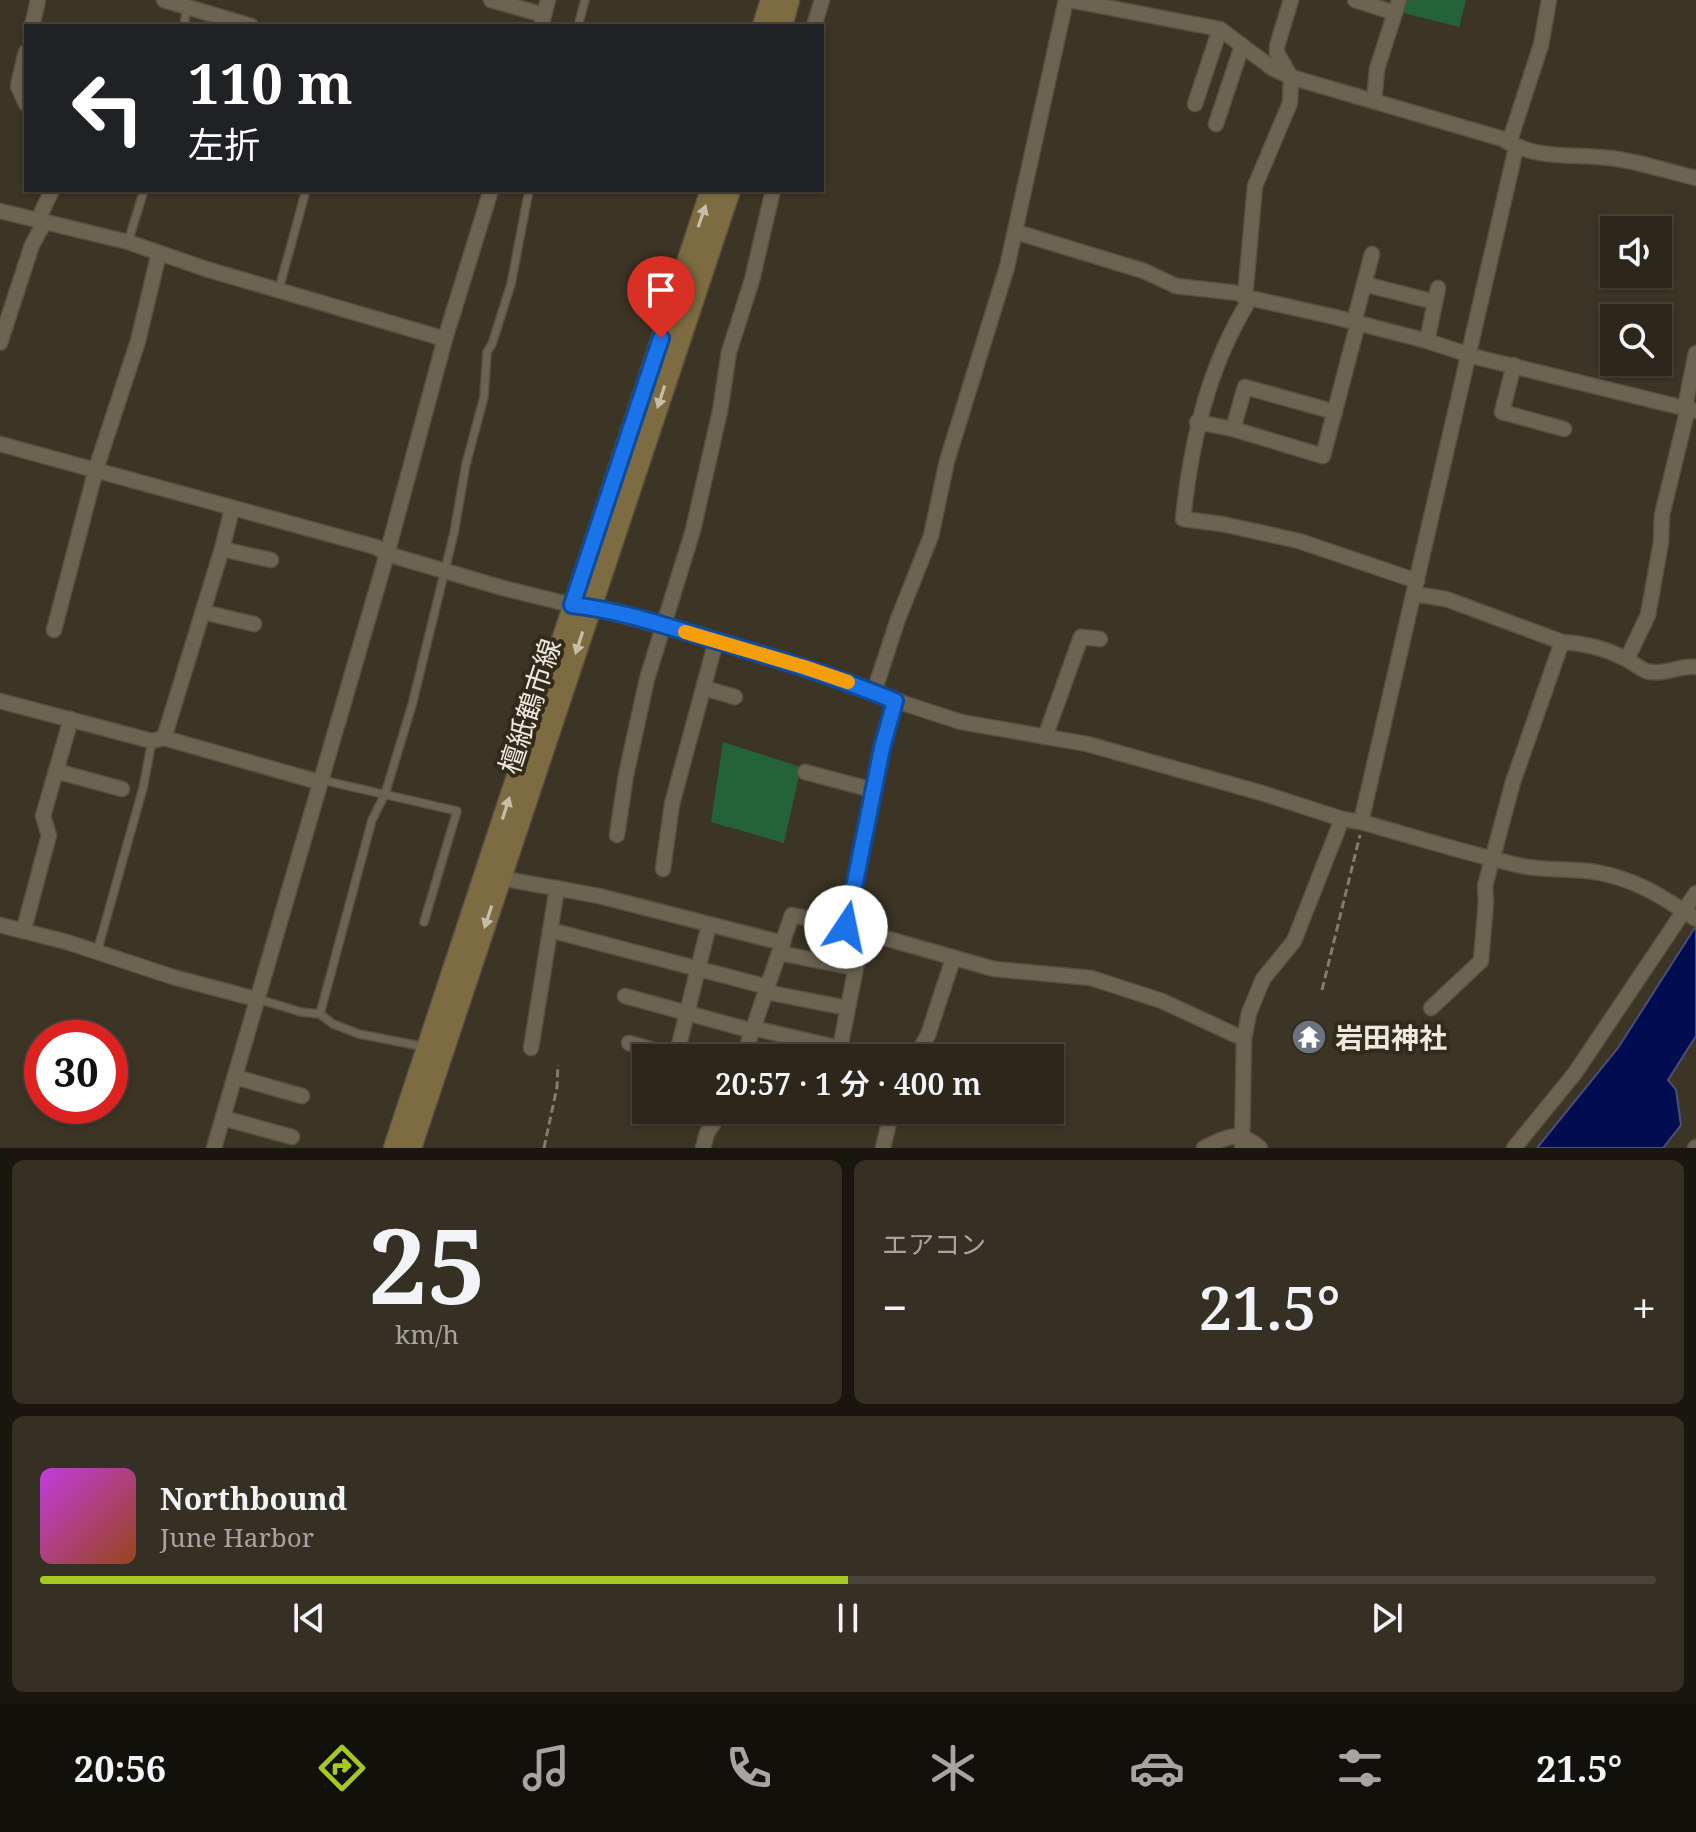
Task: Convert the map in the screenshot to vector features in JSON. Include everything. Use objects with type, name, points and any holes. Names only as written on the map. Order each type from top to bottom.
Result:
[{"type":"main road","points":[[764,24],[771,0]]},
{"type":"main road","points":[[783,24],[789,0]]},
{"type":"main road","name":"檀紙鶴市線","points":[[411,1148],[501,878],[710,192]]},
{"type":"main road","name":"檀紙鶴市線","points":[[394,1148],[729,192]]},
{"type":"street","points":[[32,24],[38,0]]},
{"type":"street","points":[[164,0],[245,24]]},
{"type":"street","points":[[491,0],[542,21],[548,0]]},
{"type":"street","points":[[815,24],[822,0]]},
{"type":"street","points":[[874,692],[898,619],[931,536],[947,461],[1016,232],[1068,0],[1220,29],[1272,68],[1291,77],[1503,139],[1513,145],[1558,156],[1617,159],[1696,178]]},
{"type":"street","points":[[1291,0],[1277,46],[1277,53],[1291,77],[1290,103],[1255,186],[1248,298],[1220,359],[1197,422],[1183,519],[1299,541],[1562,642],[1576,643],[1627,659],[1647,671],[1672,672],[1686,666],[1696,667]]},
{"type":"street","points":[[1355,0],[1397,6],[1377,69],[1374,101]]},
{"type":"street","points":[[1361,822],[1470,355],[1513,145],[1541,45],[1549,0]]},
{"type":"street","points":[[1195,104],[1220,29]]},
{"type":"street","points":[[1216,124],[1242,46]]},
{"type":"street","points":[[24,60],[18,86],[24,100]]},
{"type":"street","points":[[0,343],[51,192]]},
{"type":"street","points":[[214,1148],[387,554],[445,339],[490,192]]},
{"type":"street","points":[[617,835],[626,775],[647,679],[679,584],[693,530],[720,411],[729,352],[752,280],[773,192]]},
{"type":"street","points":[[0,211],[128,242],[279,291],[445,339]]},
{"type":"street","points":[[1016,232],[1144,271],[1176,286],[1238,293],[1690,409]]},
{"type":"street","points":[[54,630],[96,469],[138,341],[159,253]]},
{"type":"street","points":[[1197,422],[1233,429],[1323,456],[1372,254]]},
{"type":"street","points":[[1364,284],[1436,295],[1427,341]]},
{"type":"street","points":[[1627,659],[1648,615],[1661,542],[1662,515],[1690,409],[1696,353]]},
{"type":"street","points":[[1514,365],[1502,412],[1564,429]]},
{"type":"street","points":[[1233,429],[1245,387],[1335,412]]},
{"type":"street","points":[[0,444],[376,547],[387,554],[445,571],[663,625],[804,667],[961,722],[1087,744],[1342,819],[1492,859],[1538,869],[1594,872],[1626,879],[1644,885],[1690,915]]},
{"type":"street","points":[[158,740],[203,612],[232,509]]},
{"type":"street","points":[[222,549],[271,560]]},
{"type":"street","points":[[203,612],[254,624]]},
{"type":"street","points":[[1045,737],[1081,637],[1100,639]]},
{"type":"street","points":[[663,869],[672,804],[716,641]]},
{"type":"street","points":[[1431,1008],[1481,961],[1485,886],[1513,782],[1562,642]]},
{"type":"street","points":[[704,688],[735,697]]},
{"type":"street","points":[[0,701],[320,780]]},
{"type":"street","points":[[846,927],[873,790],[895,701]]},
{"type":"street","points":[[24,929],[49,835],[43,816],[71,719]]},
{"type":"street","points":[[56,771],[122,789]]},
{"type":"street","points":[[805,772],[873,790]]},
{"type":"street","points":[[1242,1142],[1244,1039],[1256,994],[1263,979],[1294,941],[1342,819]]},
{"type":"street","points":[[501,878],[599,896],[855,968]]},
{"type":"street","points":[[531,1048],[557,888]]},
{"type":"street","points":[[1514,1148],[1575,1073],[1690,915],[1696,893]]},
{"type":"street","points":[[748,1044],[792,915],[994,969],[1091,978],[1162,1001],[1244,1039]]},
{"type":"street","points":[[0,925],[24,929],[256,999]]},
{"type":"street","points":[[681,1044],[709,925]]},
{"type":"street","points":[[550,930],[767,990],[847,1008]]},
{"type":"street","points":[[841,1044],[863,932]]},
{"type":"street","points":[[923,1044],[953,959]]},
{"type":"street","points":[[625,996],[822,1044]]},
{"type":"street","points":[[235,1077],[302,1096]]},
{"type":"street","points":[[223,1118],[292,1137]]},
{"type":"street","points":[[703,1148],[713,1124]]},
{"type":"street","points":[[883,1148],[889,1124]]},
{"type":"street","points":[[1204,1148],[1236,1135],[1242,1142],[1260,1148]]},
{"type":"lane","points":[[579,24],[585,0]]},
{"type":"lane","points":[[184,24],[187,6]]},
{"type":"lane","points":[[128,242],[143,192]]},
{"type":"lane","points":[[279,291],[305,192]]},
{"type":"lane","points":[[320,1014],[372,820],[385,794],[402,744],[484,397],[487,352],[511,284],[529,192]]},
{"type":"lane","points":[[97,953],[158,740]]},
{"type":"lane","points":[[320,780],[457,811],[424,922]]},
{"type":"lane","points":[[256,999],[320,1014],[333,1024],[359,1034],[427,1047]]},
{"type":"path","points":[[1322,990],[1361,822]]},
{"type":"path","points":[[544,1148],[557,1087],[558,1065]]},
{"type":"green space","points":[[1399,0],[1466,0],[1459,27],[1396,11]]},
{"type":"green space","points":[[723,742],[801,767],[784,843],[711,822]]},
{"type":"shaded area","points":[[1696,926],[1696,1036],[1668,1080],[1676,1090],[1681,1125],[1663,1148],[1537,1148],[1618,1048]]},
{"type":"slow traffic","points":[[685,632],[848,682]]},
{"type":"place","name":"岩田神社","points":[[1309,1037]]},
{"type":"route","points":[[661,338],[572,605],[663,625],[804,667],[895,701],[863,835],[846,927]]}]
